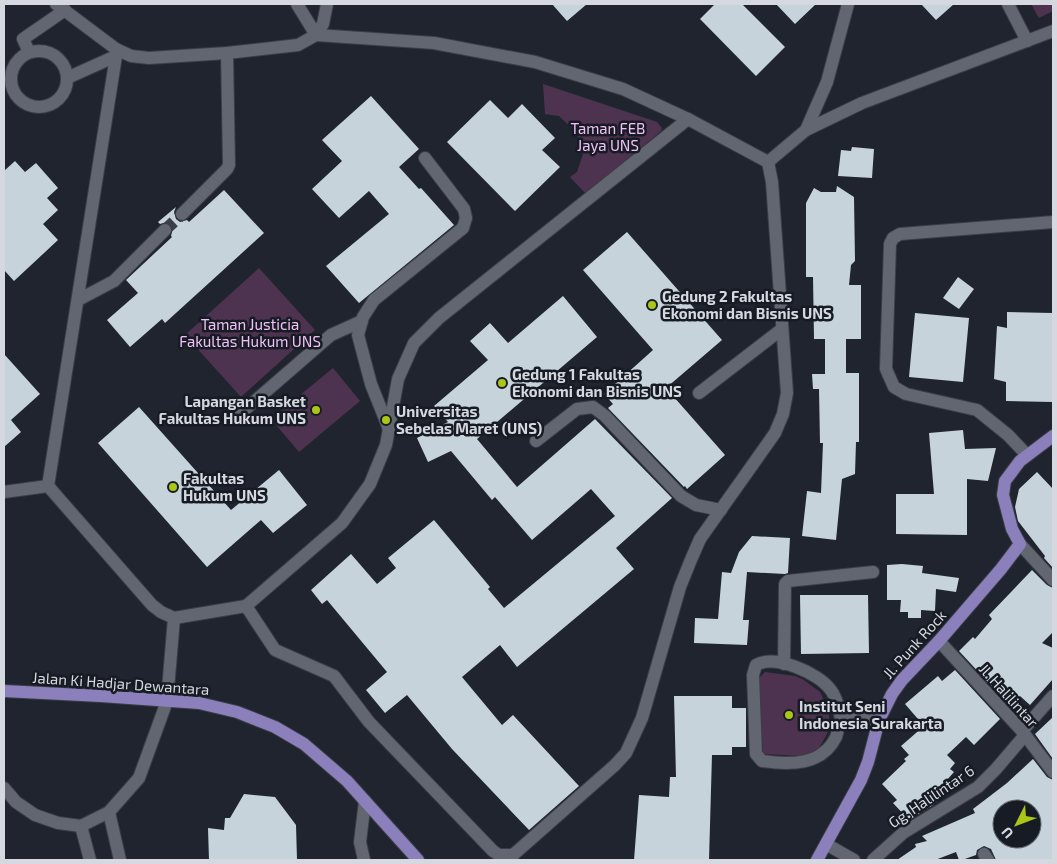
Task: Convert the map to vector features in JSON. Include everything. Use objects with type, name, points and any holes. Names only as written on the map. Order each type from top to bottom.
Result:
[{"type":"main road","points":[[1020,544],[1012,529],[1003,495],[1005,481],[1020,461],[1053,436]]},
{"type":"main road","name":"Jl. Punk Rock","points":[[817,860],[861,780],[868,762],[879,720],[892,694],[902,680],[1009,561],[1020,544]]},
{"type":"main road","name":"Jalan Ki Hadjar Dewantara","points":[[4,691],[199,703],[237,712],[276,728],[304,744],[347,781],[418,860]]},
{"type":"street","points":[[297,4],[316,35]]},
{"type":"street","points":[[29,52],[23,39],[61,7],[116,52],[149,58],[227,54],[298,45],[316,35],[323,24],[326,4]]},
{"type":"street","points":[[806,130],[827,82],[848,4]]},
{"type":"street","points":[[1008,4],[1026,41]]},
{"type":"street","points":[[768,162],[806,130],[862,103],[1053,31]]},
{"type":"street","points":[[316,35],[434,43],[535,62],[624,89],[688,119],[768,162]]},
{"type":"street","points":[[42,51],[54,55],[63,65],[67,78],[65,90],[58,100],[48,106],[35,107],[23,103],[15,94],[11,82],[12,70],[18,59],[29,52],[42,51]]},
{"type":"street","points":[[67,78],[116,52]]},
{"type":"street","points":[[48,486],[116,52]]},
{"type":"street","points":[[182,214],[228,169],[227,54]]},
{"type":"street","points":[[48,486],[152,605],[161,612],[174,618],[246,606],[342,523],[370,484],[386,445],[398,379],[414,343],[439,318],[688,119]]},
{"type":"street","points":[[389,429],[371,384],[358,335],[362,321],[374,300],[463,228],[466,218],[464,209],[425,158]]},
{"type":"street","points":[[246,606],[275,650],[334,676],[369,722],[493,851],[499,855],[513,855],[615,765],[626,753],[642,718],[680,587],[700,539],[776,433],[783,414],[787,393],[772,182],[768,162]]},
{"type":"street","points":[[1027,456],[1008,435],[977,410],[906,394],[894,387],[886,369],[889,251],[893,238],[900,234],[1053,222]]},
{"type":"street","points":[[78,300],[114,281],[165,230]]},
{"type":"street","points":[[241,413],[331,335],[362,321]]},
{"type":"street","points":[[699,393],[782,329]]},
{"type":"street","points":[[536,442],[577,409],[593,407],[605,416],[680,496],[696,505],[721,510]]},
{"type":"street","points":[[4,492],[48,486]]},
{"type":"street","points":[[1020,544],[1053,580]]},
{"type":"street","points":[[784,664],[785,584],[788,581],[873,572]]},
{"type":"street","points":[[4,788],[16,802],[35,815],[58,823],[81,826],[109,812],[139,778],[167,701],[174,618]]},
{"type":"street","name":"Jl. Halilintar","points":[[938,641],[1023,733],[1053,772]]},
{"type":"street","points":[[762,662],[772,662],[806,671],[825,683],[835,695],[841,718],[837,736],[831,746],[818,757],[805,762],[771,762],[760,759],[756,754],[753,670],[756,665],[762,662]]},
{"type":"street","name":"Gg. Halilintar 6","points":[[873,860],[903,833],[978,787],[996,769],[1053,696]]},
{"type":"street","points":[[841,718],[879,720]]},
{"type":"street","points":[[364,860],[360,842],[365,801]]},
{"type":"street","points":[[109,812],[120,860]]},
{"type":"street","points":[[81,826],[90,860]]},
{"type":"street","points":[[826,844],[854,860]]},
{"type":"green space","points":[[1031,4],[1053,4],[1053,11],[1039,18]]},
{"type":"green space","name":"Taman FEB Jaya UNS","points":[[543,84],[657,122],[662,128],[661,131],[586,194],[570,177],[577,172],[583,154],[577,133],[559,116],[545,114]]},
{"type":"green space","name":"Taman Justicia Fakultas Hukum UNS","points":[[259,268],[315,330],[241,397],[185,335]]},
{"type":"green space","name":"Lapangan Basket Fakultas Hukum UNS","points":[[333,368],[360,401],[299,452],[271,419]]},
{"type":"green space","points":[[765,672],[795,676],[820,692],[829,711],[829,726],[819,748],[800,756],[763,754],[758,690],[760,677]]},
{"type":"building","points":[[552,4],[587,4],[567,21]]},
{"type":"building","points":[[715,4],[742,4],[785,47],[756,76],[700,19]]},
{"type":"building","points":[[776,4],[816,4],[795,24]]},
{"type":"building","points":[[921,4],[954,4],[936,20]]},
{"type":"building","points":[[371,96],[419,149],[399,167],[419,189],[421,188],[454,225],[359,303],[326,266],[389,214],[369,191],[339,218],[312,189],[342,161],[322,140]]},
{"type":"building","points":[[490,100],[508,118],[522,104],[555,138],[542,150],[560,167],[515,211],[447,142]]},
{"type":"building","points":[[852,147],[874,149],[872,178],[838,176],[841,150],[851,151]]},
{"type":"building","points":[[15,161],[25,172],[36,163],[58,188],[47,198],[58,210],[43,224],[58,240],[14,281],[4,270],[4,171]]},
{"type":"building","points":[[837,186],[854,197],[855,261],[851,265],[849,285],[861,285],[861,339],[846,339],[846,373],[859,373],[859,442],[856,442],[855,474],[842,479],[836,540],[802,536],[807,491],[821,493],[823,443],[820,443],[819,389],[813,389],[812,374],[825,374],[825,339],[814,339],[813,277],[806,277],[806,203],[814,188],[821,192],[836,192]]},
{"type":"building","points":[[224,190],[264,233],[165,323],[162,319],[130,347],[107,320],[138,293],[126,280],[172,237],[173,228],[171,225],[167,222],[160,224],[158,222],[176,207],[174,212],[176,219],[180,222],[187,220],[189,222]]},
{"type":"building","points":[[627,232],[722,340],[666,388],[725,455],[687,489],[608,408],[613,404],[604,394],[653,350],[583,270]]},
{"type":"building","points":[[958,277],[974,289],[959,309],[943,298]]},
{"type":"building","points":[[563,296],[597,337],[477,439],[517,487],[595,419],[672,498],[616,548],[634,569],[517,667],[500,645],[462,677],[502,725],[513,715],[579,786],[529,830],[452,749],[407,695],[385,713],[366,690],[387,672],[327,600],[322,604],[311,590],[351,554],[377,584],[396,568],[388,558],[434,520],[490,587],[488,589],[504,608],[615,516],[591,489],[532,540],[495,497],[492,500],[451,451],[428,462],[417,438],[448,422],[434,406],[488,360],[470,341],[490,323],[508,343]]},
{"type":"building","points":[[1007,312],[1053,313],[1053,402],[1006,401],[1006,382],[994,379],[997,326],[1007,328]]},
{"type":"building","points":[[915,313],[969,318],[963,382],[909,377]]},
{"type":"building","points":[[4,354],[40,394],[11,420],[21,432],[4,447]]},
{"type":"building","name":"Fakultas Hukum UNS","points":[[139,407],[231,510],[279,470],[307,505],[273,533],[261,520],[207,567],[98,443]]},
{"type":"building","points":[[963,430],[965,449],[996,448],[988,481],[967,479],[967,535],[896,534],[896,494],[934,494],[929,433]]},
{"type":"building","points":[[1037,472],[1053,489],[1053,568],[1018,521],[1015,507],[1019,489]]},
{"type":"building","points":[[752,536],[790,538],[788,573],[747,572],[743,620],[749,620],[747,645],[694,643],[695,618],[718,619],[722,572],[731,573],[739,552]]},
{"type":"building","points":[[887,565],[923,566],[922,573],[959,578],[956,592],[936,589],[935,611],[921,610],[921,618],[908,618],[908,612],[900,612],[901,600],[887,600]]},
{"type":"building","points":[[1032,570],[1047,585],[1053,588],[1053,632],[1042,643],[1053,648],[1053,679],[1030,705],[1020,696],[1010,706],[959,651],[973,637],[975,639],[992,619],[989,615]]},
{"type":"building","points":[[800,595],[868,595],[869,653],[801,654]]},
{"type":"building","points":[[955,670],[1000,719],[974,745],[966,737],[947,755],[955,763],[950,769],[954,772],[938,790],[944,795],[933,805],[909,820],[893,803],[897,800],[882,784],[906,761],[904,759],[909,755],[901,746],[924,726],[905,704],[938,676],[942,681]]},
{"type":"building","points":[[674,696],[732,696],[732,708],[746,708],[746,747],[732,747],[732,755],[712,755],[709,860],[634,860],[639,795],[669,797],[670,777],[676,777]]},
{"type":"building","points":[[1053,717],[1053,759],[1035,734]]},
{"type":"building","points":[[1033,759],[1047,777],[1053,780],[1053,860],[996,860],[991,849],[984,846],[977,850],[976,855],[962,860],[959,860],[956,852],[935,860],[897,860],[916,847],[915,844],[927,841],[922,836],[975,813],[973,809],[1007,783]]},
{"type":"building","points":[[244,794],[275,797],[296,825],[297,860],[209,860],[208,828],[224,830],[225,818],[230,818]]},
{"type":"tunnel","points":[[165,230],[182,214]]},
{"type":"place","name":"Gedung 2 Fakultas Ekonomi dan Bisnis UNS","points":[[652,305]]},
{"type":"place","name":"Gedung 1 Fakultas Ekonomi dan Bisnis UNS","points":[[502,383]]},
{"type":"place","name":"Lapangan Basket Fakultas Hukum UNS","points":[[316,410]]},
{"type":"place","name":"Universitas Sebelas Maret (UNS)","points":[[386,420]]},
{"type":"place","name":"Fakultas Hukum UNS","points":[[173,487]]},
{"type":"place","name":"Institut Seni Indonesia Surakarta","points":[[789,715]]}]
